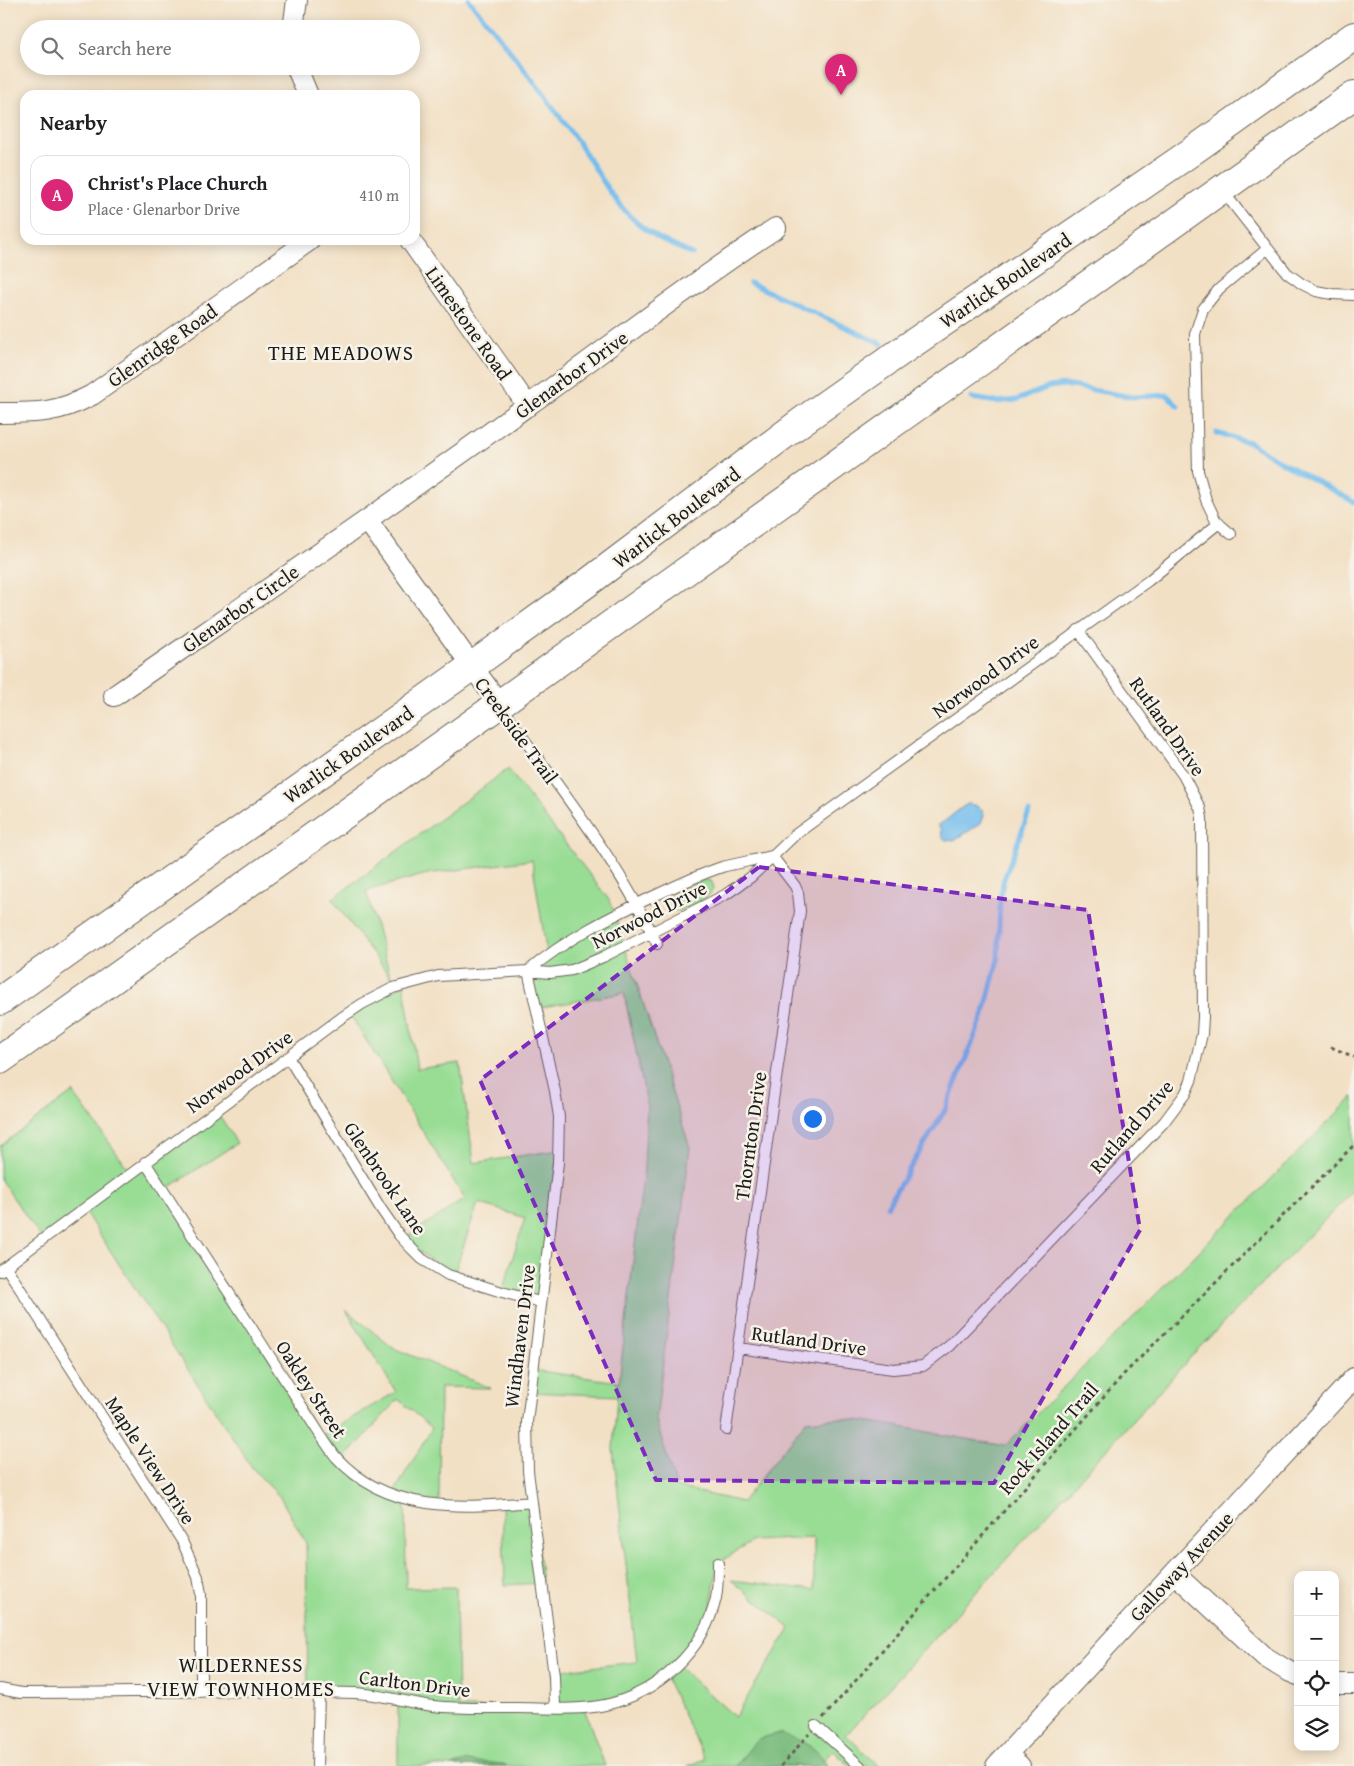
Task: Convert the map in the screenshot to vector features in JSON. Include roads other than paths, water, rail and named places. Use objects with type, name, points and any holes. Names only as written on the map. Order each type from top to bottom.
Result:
[{"type":"main road","name":"Warlick Boulevard","points":[[0,1001],[590,581],[809,416],[1184,157],[1354,36]]},
{"type":"main road","points":[[0,1060],[1354,95]]},
{"type":"street","points":[[294,20],[297,0]]},
{"type":"street","points":[[300,75],[306,90]]},
{"type":"street","name":"Glenarbor Drive","points":[[367,520],[528,406],[731,257],[776,228]]},
{"type":"street","name":"Glenridge Road","points":[[0,413],[39,413],[74,405],[92,395],[303,245]]},
{"type":"street","name":"Limestone Road","points":[[414,245],[528,406]]},
{"type":"street","name":"Creekside Trail","points":[[367,520],[500,705]]},
{"type":"street","name":"Glenarbor Circle","points":[[114,696],[367,520]]},
{"type":"street","name":"Galloway Avenue","points":[[1008,1762],[1174,1573],[1354,1378]]},
{"type":"street","points":[[1174,1573],[1265,1657],[1294,1673]]},
{"type":"street","points":[[1339,1684],[1354,1684]]},
{"type":"lane","points":[[1221,190],[1287,273],[1302,284],[1316,290],[1354,296]]},
{"type":"lane","points":[[1230,534],[1218,523],[1206,500],[1198,471],[1195,334],[1203,309],[1219,289],[1267,249]]},
{"type":"lane","name":"Norwood Drive","points":[[3,1269],[145,1162],[362,1004],[399,986],[438,976],[528,971],[550,973],[572,970],[603,957],[725,895],[751,877],[796,834],[1148,581],[1218,523]]},
{"type":"lane","name":"Rutland Drive","points":[[738,1348],[893,1369],[923,1366],[949,1346],[1164,1122],[1188,1088],[1199,1051],[1203,1017],[1202,818],[1200,808],[1183,775],[1078,630]]},
{"type":"lane","name":"Creekside Trail","points":[[500,705],[606,853],[637,904],[657,944]]},
{"type":"lane","name":"Norwood Drive","points":[[528,971],[579,933],[690,879],[714,870],[772,856]]},
{"type":"lane","name":"Thornton Drive","points":[[726,1430],[800,911],[798,893],[795,886],[772,856]]},
{"type":"lane","name":"Windhaven Drive","points":[[528,971],[556,1092],[559,1117],[558,1163],[527,1422],[527,1454],[554,1676],[556,1708]]},
{"type":"lane","name":"Glenbrook Lane","points":[[288,1057],[381,1208],[410,1248],[448,1275],[540,1302]]},
{"type":"lane","name":"Oakley Street","points":[[145,1162],[321,1436],[336,1457],[351,1472],[381,1491],[416,1503],[439,1506],[466,1506],[532,1502]]},
{"type":"lane","name":"Maple View Drive","points":[[3,1269],[182,1540],[192,1560],[201,1594],[201,1692]]},
{"type":"lane","name":"Carlton Drive","points":[[0,1689],[20,1693],[358,1693],[406,1700],[431,1706],[584,1708],[604,1705],[624,1700],[644,1691],[674,1668],[688,1654],[700,1637],[716,1598],[718,1563]]},
{"type":"lane","points":[[317,1766],[319,1692]]},
{"type":"lane","points":[[816,1726],[860,1766]]},
{"type":"water","points":[[968,804],[982,809],[984,816],[981,823],[954,841],[946,840],[942,837],[940,827],[937,825]]},
{"type":"waterway","points":[[469,0],[552,106],[617,202],[640,225],[654,235],[692,254]]},
{"type":"waterway","points":[[750,283],[882,344]]},
{"type":"waterway","points":[[972,398],[997,402],[1016,400],[1049,387],[1065,385],[1132,397],[1167,395],[1178,406]]},
{"type":"waterway","points":[[1216,433],[1249,442],[1354,502]]},
{"type":"waterway","points":[[887,1206],[945,1110],[984,1013],[998,959],[1000,902],[1003,882],[1029,812]]},
{"type":"place","name":"Christ's Place Church","points":[[841,95]]},
{"type":"district","name":"THE MEADOWS","points":[[341,352]]},
{"type":"district","name":"WILDERNESS VIEW TOWNHOMES","points":[[241,1676]]}]
